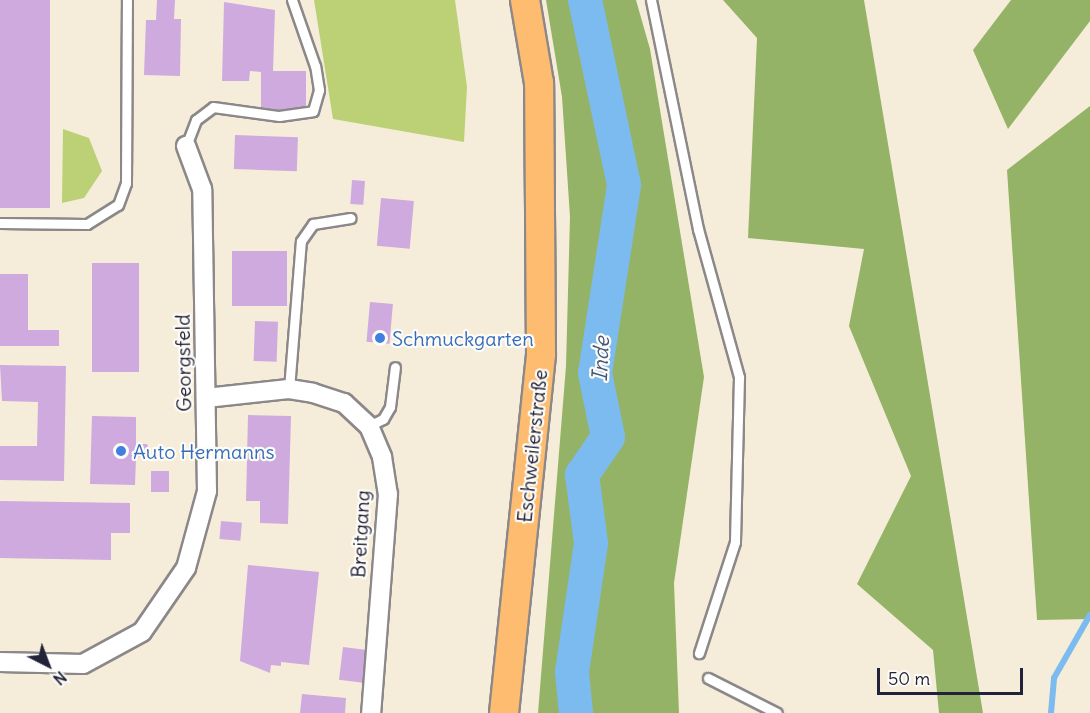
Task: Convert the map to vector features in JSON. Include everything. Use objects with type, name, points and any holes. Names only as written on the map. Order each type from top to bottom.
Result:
[{"type":"main road","name":"Eschweilerstraße","points":[[504,713],[541,354],[539,83],[525,0]]},
{"type":"street","name":"Georgsfeld","points":[[0,662],[83,664],[142,632],[186,568],[207,491],[202,189],[186,146]]},
{"type":"street","name":"Breitgang","points":[[206,398],[289,389],[344,403],[369,426],[382,457],[388,494],[371,713]]},
{"type":"lane","points":[[0,223],[87,224],[118,205],[126,183],[127,0]]},
{"type":"lane","points":[[186,146],[196,120],[213,107],[279,116],[313,111],[319,90],[315,66],[292,0]]},
{"type":"lane","points":[[651,0],[698,230],[739,376],[735,542],[699,653]]},
{"type":"lane","points":[[289,389],[301,241],[313,224],[351,218]]},
{"type":"lane","points":[[369,426],[383,419],[390,407],[395,367]]},
{"type":"lane","points":[[708,678],[777,713]]},
{"type":"green space","points":[[314,0],[455,0],[467,87],[464,142],[333,119]]},
{"type":"green space","points":[[546,0],[636,0],[650,49],[704,377],[674,583],[679,713],[538,713],[566,366],[570,217],[562,97]]},
{"type":"green space","points":[[723,0],[864,0],[983,713],[939,713],[933,650],[857,584],[911,476],[849,326],[864,249],[748,238],[757,38]]},
{"type":"green space","points":[[1011,0],[1090,0],[1090,21],[1008,129],[973,50]]},
{"type":"green space","points":[[1090,106],[1090,619],[1037,620],[1007,170]]},
{"type":"green space","points":[[63,129],[89,138],[102,171],[84,198],[62,203]]},
{"type":"building","points":[[0,0],[50,0],[50,208],[0,208]]},
{"type":"building","points":[[157,0],[175,0],[174,19],[181,19],[180,76],[144,75],[146,20],[156,20]]},
{"type":"building","points":[[224,2],[275,10],[273,71],[306,71],[306,110],[261,110],[261,72],[250,71],[249,81],[222,81]]},
{"type":"building","points":[[235,135],[298,137],[297,171],[234,169]]},
{"type":"building","points":[[352,180],[365,181],[363,205],[350,204]]},
{"type":"building","points":[[381,198],[414,201],[410,249],[377,246]]},
{"type":"building","points":[[232,251],[287,251],[287,306],[232,306]]},
{"type":"building","points":[[92,263],[139,263],[139,372],[92,372]]},
{"type":"building","points":[[0,274],[28,274],[28,330],[59,330],[59,346],[0,346]]},
{"type":"building","points":[[370,302],[393,304],[389,344],[367,342]]},
{"type":"building","points":[[255,321],[278,322],[277,362],[254,361]]},
{"type":"building","points":[[0,365],[66,366],[64,481],[0,480],[0,446],[37,446],[38,402],[2,401]]},
{"type":"building","points":[[248,415],[291,416],[288,524],[260,523],[260,501],[246,501]]},
{"type":"building","name":"Auto Hermanns","points":[[92,416],[136,417],[136,444],[147,444],[151,454],[136,458],[135,485],[90,484]]},
{"type":"building","points":[[151,471],[169,471],[169,492],[151,492]]},
{"type":"building","points":[[0,501],[130,503],[130,533],[111,533],[111,560],[0,558]]},
{"type":"building","points":[[221,521],[242,523],[240,541],[219,539]]},
{"type":"building","points":[[248,565],[319,572],[309,665],[281,662],[281,666],[271,665],[270,673],[240,661]]},
{"type":"building","points":[[343,647],[367,650],[363,683],[339,680]]},
{"type":"building","points":[[302,694],[346,698],[345,713],[300,713]]},
{"type":"waterway","name":"Inde","points":[[576,713],[572,672],[591,543],[582,475],[608,437],[595,373],[624,185],[585,0]]},
{"type":"waterway","points":[[1051,713],[1054,678],[1090,615]]},
{"type":"place","name":"Schmuckgarten","points":[[380,338]]},
{"type":"place","name":"Auto Hermanns","points":[[121,451]]}]
